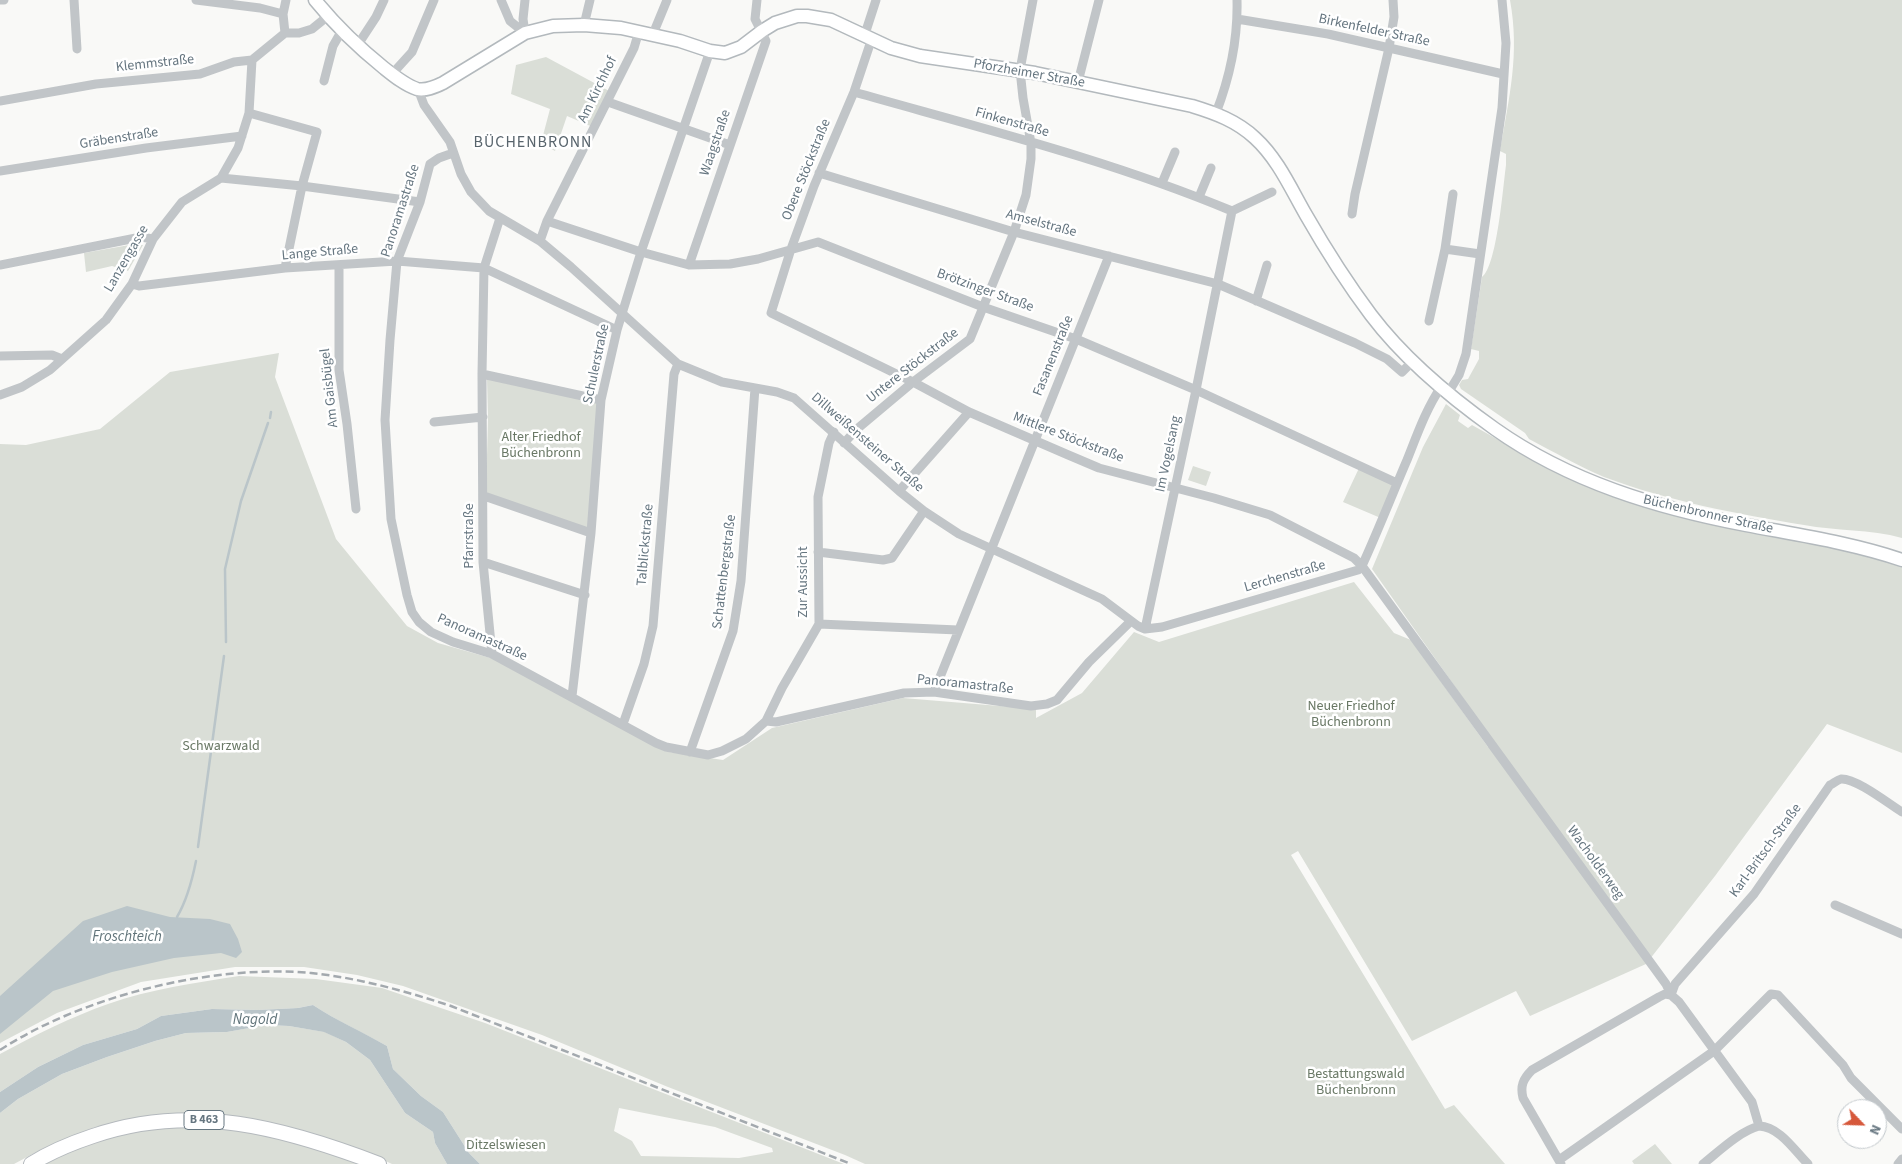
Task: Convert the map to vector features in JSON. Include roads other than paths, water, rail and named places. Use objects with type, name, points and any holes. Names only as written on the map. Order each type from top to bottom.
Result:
[{"type":"main road","points":[[315,0],[341,32],[357,46],[406,84],[418,89]]},
{"type":"main road","name":"Pforzheimer Straße","points":[[418,89],[432,88],[443,83],[525,33],[553,26],[584,25],[639,31],[680,41],[710,52],[725,53],[735,50],[762,31],[786,19],[807,16],[831,20],[869,36],[891,48],[920,56],[1020,70],[1192,106],[1216,113],[1245,130],[1267,151],[1343,276],[1373,318],[1413,361],[1445,390],[1522,447]]},
{"type":"main road","name":"Büchenbronner Straße","points":[[1522,447],[1552,464],[1642,500],[1712,518],[1840,543],[1902,560]]},
{"type":"main road","name":"B 463","points":[[31,1164],[65,1146],[115,1129],[142,1123],[190,1119],[252,1124],[282,1131],[334,1147],[378,1164]]},
{"type":"street","points":[[74,0],[77,49]]},
{"type":"street","points":[[196,0],[260,8],[284,14]]},
{"type":"street","points":[[286,0],[284,14],[285,33],[300,33],[312,29],[328,16]]},
{"type":"street","points":[[357,46],[376,17],[384,0]]},
{"type":"street","points":[[392,74],[412,52],[434,0]]},
{"type":"street","points":[[501,0],[510,21],[525,33]]},
{"type":"street","points":[[525,0],[523,19],[525,33]]},
{"type":"street","points":[[584,25],[590,0]]},
{"type":"street","points":[[653,34],[667,0]]},
{"type":"street","name":"Waagstraße","points":[[689,265],[766,41],[755,19],[758,0]]},
{"type":"street","name":"Obere Stöckstraße","points":[[771,313],[791,249],[819,173],[854,92],[869,36],[876,0]]},
{"type":"street","name":"Untere Stöckstraße","points":[[844,443],[857,429],[913,382],[970,339],[1014,232],[1026,194],[1031,159],[1031,143],[1020,70],[1033,0]]},
{"type":"street","points":[[1078,82],[1098,0]]},
{"type":"street","points":[[1216,113],[1228,77],[1237,19],[1237,0]]},
{"type":"street","points":[[1352,214],[1389,48],[1394,17],[1393,0]]},
{"type":"street","points":[[1362,566],[1433,399],[1445,390],[1459,375],[1466,354],[1502,108],[1506,43],[1502,0]]},
{"type":"street","name":"Birkenfelder Straße","points":[[1237,19],[1328,34],[1503,74]]},
{"type":"street","name":"Am Kirchhof","points":[[540,240],[547,221],[634,48],[639,31]]},
{"type":"street","points":[[324,81],[333,46],[341,32]]},
{"type":"street","name":"Klemmstraße","points":[[0,101],[96,84],[200,74],[234,62],[252,60],[285,33]]},
{"type":"street","name":"Schulerstraße","points":[[572,696],[585,595],[601,400],[617,330],[641,252],[710,52]]},
{"type":"street","name":"Lanzengasse","points":[[0,396],[22,387],[50,370],[106,320],[132,284],[153,239],[182,202],[221,178],[238,148],[249,113],[252,60]]},
{"type":"street","name":"Dillweißensteiner Straße","points":[[418,89],[424,106],[450,142],[461,174],[471,192],[489,211],[540,240],[678,364],[722,382],[777,392],[794,398],[924,511],[959,534],[1102,599],[1132,621]]},
{"type":"street","name":"Finkenstraße","points":[[854,92],[1162,183],[1232,211]]},
{"type":"street","points":[[608,102],[730,145]]},
{"type":"street","points":[[249,113],[317,132],[302,186],[285,268]]},
{"type":"street","name":"Gräbenstraße","points":[[0,171],[146,148],[242,136]]},
{"type":"street","points":[[1162,183],[1175,152]]},
{"type":"street","name":"Panoramastraße","points":[[453,153],[439,158],[430,164],[420,202],[397,261],[385,420],[391,520],[407,595],[412,612],[419,622],[431,632],[453,642],[492,654],[656,743],[666,747],[708,755],[722,751],[746,739],[766,721],[776,722],[904,693],[934,692],[1040,706],[1057,700],[1089,662],[1132,621]]},
{"type":"street","points":[[1199,197],[1211,168]]},
{"type":"street","name":"Amselstraße","points":[[819,173],[1014,232],[1218,284],[1355,343],[1387,359],[1402,372],[1413,361]]},
{"type":"street","points":[[221,178],[302,186],[420,202]]},
{"type":"street","points":[[1218,284],[1232,211],[1272,192]]},
{"type":"street","points":[[1429,321],[1445,249],[1452,194]]},
{"type":"street","name":"Pfarrstraße","points":[[492,654],[483,562],[482,374],[484,268],[500,218]]},
{"type":"street","name":"Brötzinger Straße","points":[[547,221],[641,252],[689,265],[730,264],[758,259],[818,242],[983,306],[1076,339],[1196,390],[1397,483]]},
{"type":"street","points":[[0,265],[141,237],[153,239]]},
{"type":"street","points":[[1445,249],[1480,254]]},
{"type":"street","name":"Fasanenstraße","points":[[934,692],[1109,256]]},
{"type":"street","name":"Lange Straße","points":[[132,284],[139,286],[285,268],[397,261],[484,268],[617,330]]},
{"type":"street","points":[[1256,300],[1267,264]]},
{"type":"street","name":"Am Gaisbügel","points":[[339,265],[339,370],[356,509]]},
{"type":"street","name":"Im Vogelsang","points":[[1144,629],[1176,488],[1218,284]]},
{"type":"street","name":"Mittlere Stöckstraße","points":[[771,313],[913,382],[969,412],[1034,441],[1099,468],[1214,498],[1270,516],[1354,558],[1362,566]]},
{"type":"street","points":[[0,356],[52,355],[62,359]]},
{"type":"street","name":"Talblickstraße","points":[[624,724],[644,664],[653,626],[674,374],[678,364]]},
{"type":"street","points":[[482,374],[601,400]]},
{"type":"street","name":"Schattenbergstraße","points":[[690,752],[733,631],[742,572],[755,388]]},
{"type":"street","points":[[899,491],[969,412]]},
{"type":"street","points":[[434,422],[483,417]]},
{"type":"street","name":"Zur Aussicht","points":[[766,721],[782,688],[819,624],[818,497],[829,443],[834,432]]},
{"type":"street","points":[[484,496],[591,533]]},
{"type":"street","points":[[818,552],[883,560],[892,558],[924,511]]},
{"type":"street","points":[[483,562],[585,595]]},
{"type":"street","name":"Lerchenstraße","points":[[1144,629],[1162,627],[1353,572],[1362,566]]},
{"type":"street","name":"Wacholderweg","points":[[1362,566],[1666,984],[1671,995],[1679,1002],[1752,1102],[1759,1126]]},
{"type":"street","points":[[1132,621],[1144,629]]},
{"type":"street","points":[[819,624],[958,630]]},
{"type":"street","name":"Karl-Britsch-Straße","points":[[1671,995],[1675,984],[1754,894],[1830,785],[1842,779],[1853,782],[1902,812]]},
{"type":"street","points":[[1835,905],[1902,934]]},
{"type":"street","points":[[1671,995],[1665,994],[1659,997],[1526,1076],[1521,1090],[1523,1098],[1560,1162],[1714,1051],[1771,994],[1778,995],[1843,1065],[1851,1078],[1902,1129]]},
{"type":"street","points":[[1703,1164],[1743,1134],[1759,1126],[1772,1128],[1779,1133],[1808,1164]]},
{"type":"street","points":[[1898,1164],[1902,1159]]},
{"type":"water","name":"Froschteich","points":[[127,906],[170,917],[210,919],[230,924],[242,952],[236,958],[221,953],[174,958],[112,972],[53,991],[0,1034],[0,996],[83,921]]},
{"type":"water","name":"Nagold","points":[[313,1005],[387,1046],[393,1069],[421,1096],[443,1112],[469,1153],[480,1164],[447,1164],[435,1143],[433,1132],[405,1113],[370,1060],[346,1042],[324,1032],[289,1026],[266,1025],[227,1032],[186,1033],[155,1041],[62,1074],[18,1099],[0,1113],[0,1092],[38,1067],[83,1045],[137,1029],[161,1016],[212,1009],[258,1010],[298,1008]]},
{"type":"waterway","points":[[270,418],[271,412]]},
{"type":"waterway","points":[[226,642],[225,569],[241,501],[268,423]]},
{"type":"waterway","points":[[198,847],[224,656]]},
{"type":"waterway","points":[[177,917],[189,890],[196,861]]},
{"type":"railway","points":[[0,1050],[33,1031],[70,1014],[150,988],[191,979],[232,974],[273,972],[329,975],[382,986],[451,1006],[851,1164]]},
{"type":"district","name":"BÜCHENBRONN","points":[[533,143]]},
{"type":"park label","name":"Alter Friedhof Büchenbronn","points":[[541,446]]},
{"type":"park label","name":"Neuer Friedhof Büchenbronn","points":[[1351,716]]},
{"type":"park label","name":"Schwarzwald","points":[[221,747]]},
{"type":"park label","name":"Bestattungswald Büchenbronn","points":[[1356,1084]]},
{"type":"park label","name":"Ditzelswiesen","points":[[506,1146]]}]
